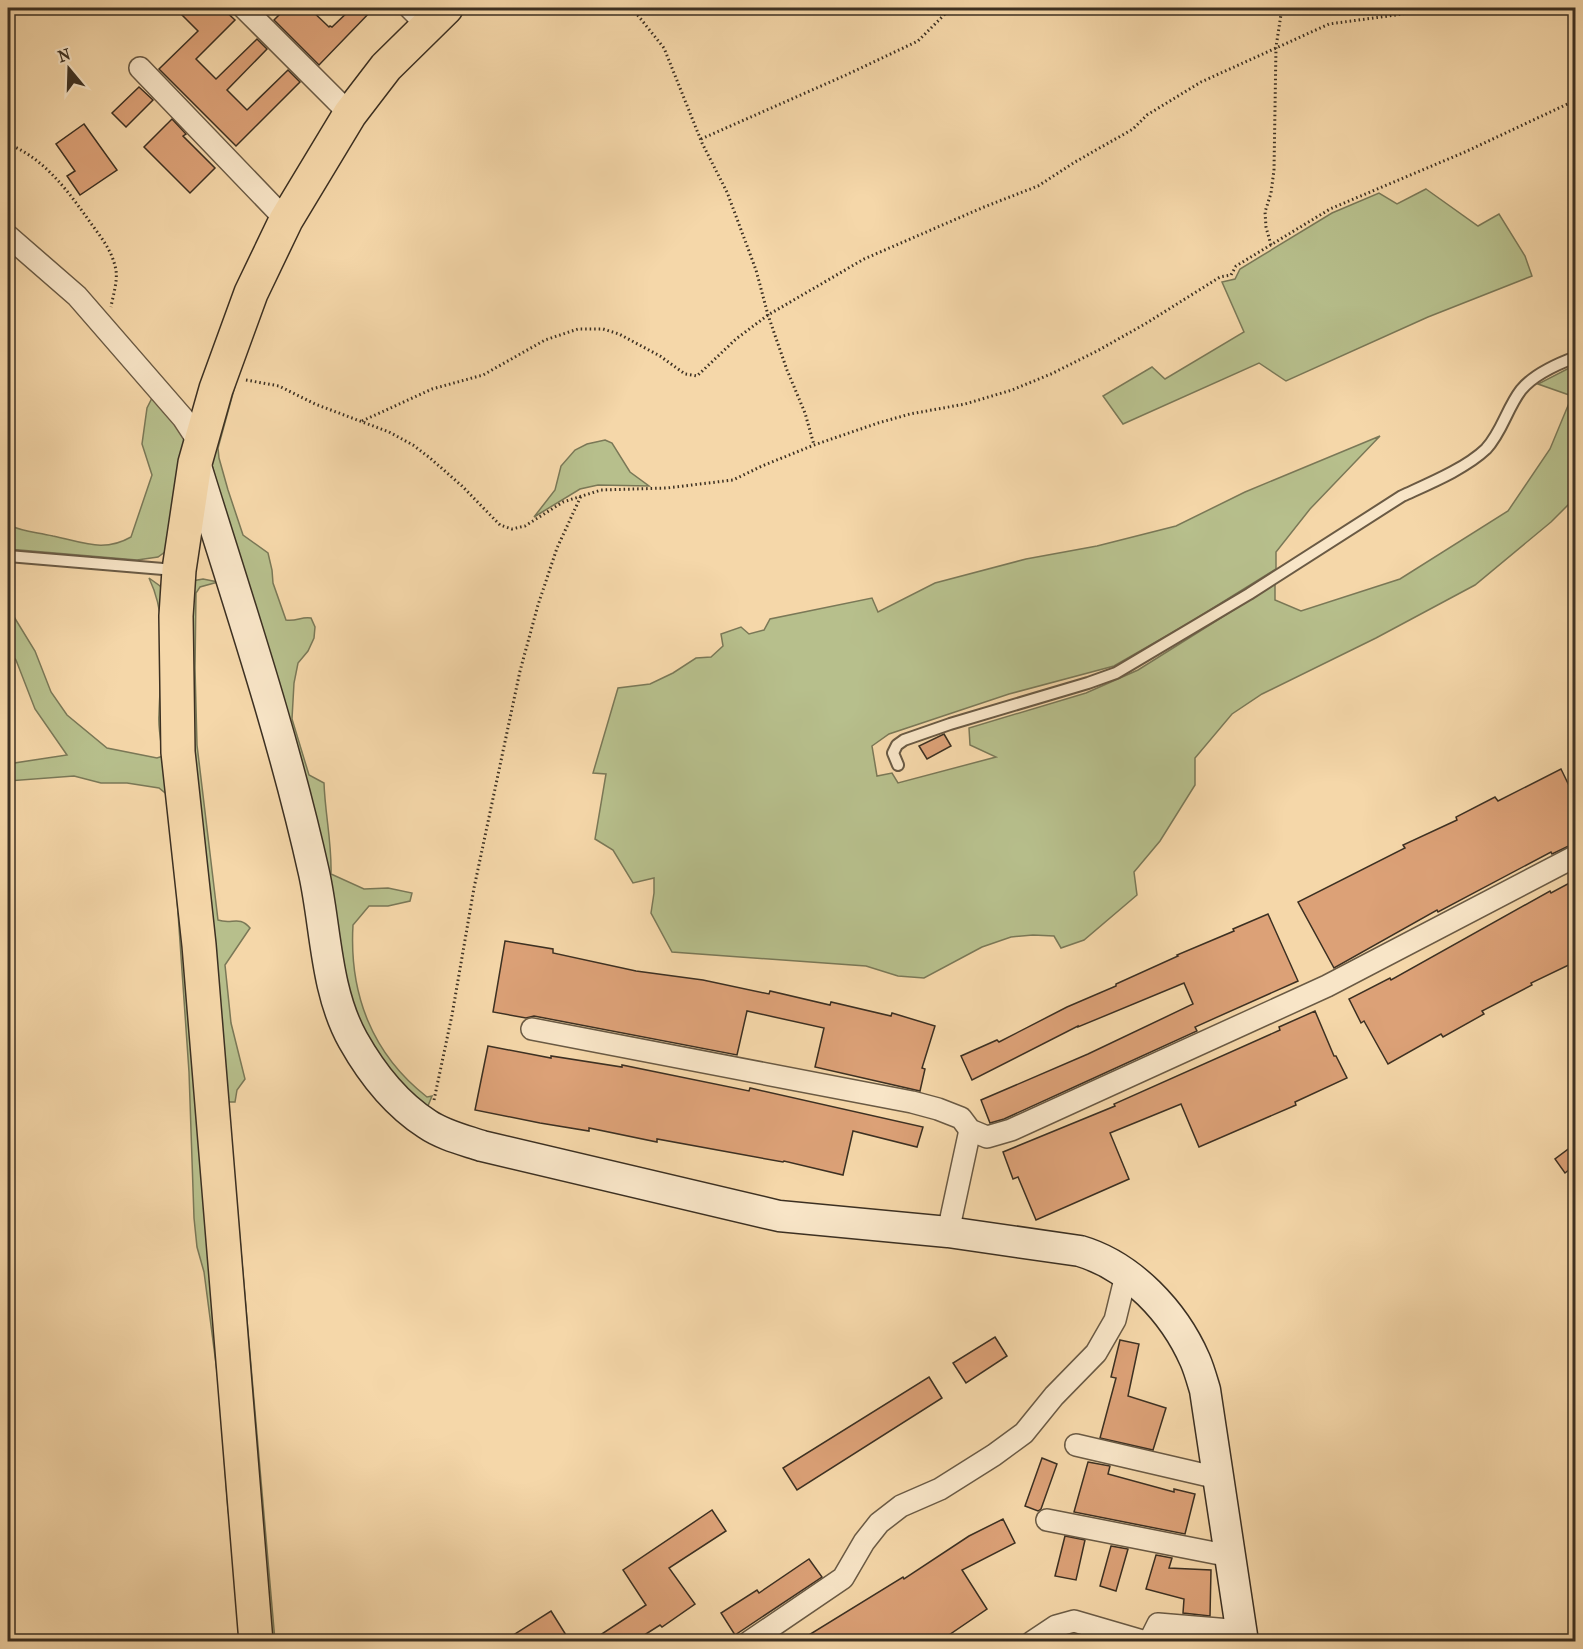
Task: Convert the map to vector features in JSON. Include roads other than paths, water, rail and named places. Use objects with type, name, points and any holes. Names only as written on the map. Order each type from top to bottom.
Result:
[{"type":"main road","points":[[256,1641],[200,957],[178,752],[176,616],[179,570],[197,454],[216,389],[251,293],[286,220],[350,114],[428,14]]},
{"type":"street","points":[[244,8],[350,114]]},
{"type":"street","points":[[140,69],[286,220]]},
{"type":"street","points":[[8,236],[77,296],[183,418],[197,454],[291,785],[314,874],[340,1012],[356,1046],[379,1079],[401,1104],[428,1125],[482,1146],[779,1216],[948,1232],[1080,1251],[1110,1262],[1155,1299],[1168,1315],[1195,1360],[1205,1390],[1243,1636],[1158,1624],[1147,1641],[1074,1621],[1056,1626],[1032,1641]]},
{"type":"street","points":[[532,1029],[912,1102],[961,1118],[970,1130],[987,1137],[1011,1130],[1327,986],[1575,856]]},
{"type":"street","points":[[948,1232],[970,1130]]},
{"type":"street","points":[[749,1641],[843,1578],[879,1523],[901,1506],[940,1488],[994,1455],[1024,1433],[1054,1396],[1095,1353],[1115,1320],[1126,1275]]},
{"type":"street","points":[[1076,1445],[1218,1478]]},
{"type":"street","points":[[1047,1520],[1230,1556]]},
{"type":"lane","points":[[898,765],[893,753],[904,740],[1116,673],[1188,632],[1402,496],[1436,480],[1484,450],[1496,437],[1523,388],[1538,375],[1575,357]]},
{"type":"lane","points":[[8,556],[179,570]]}]
